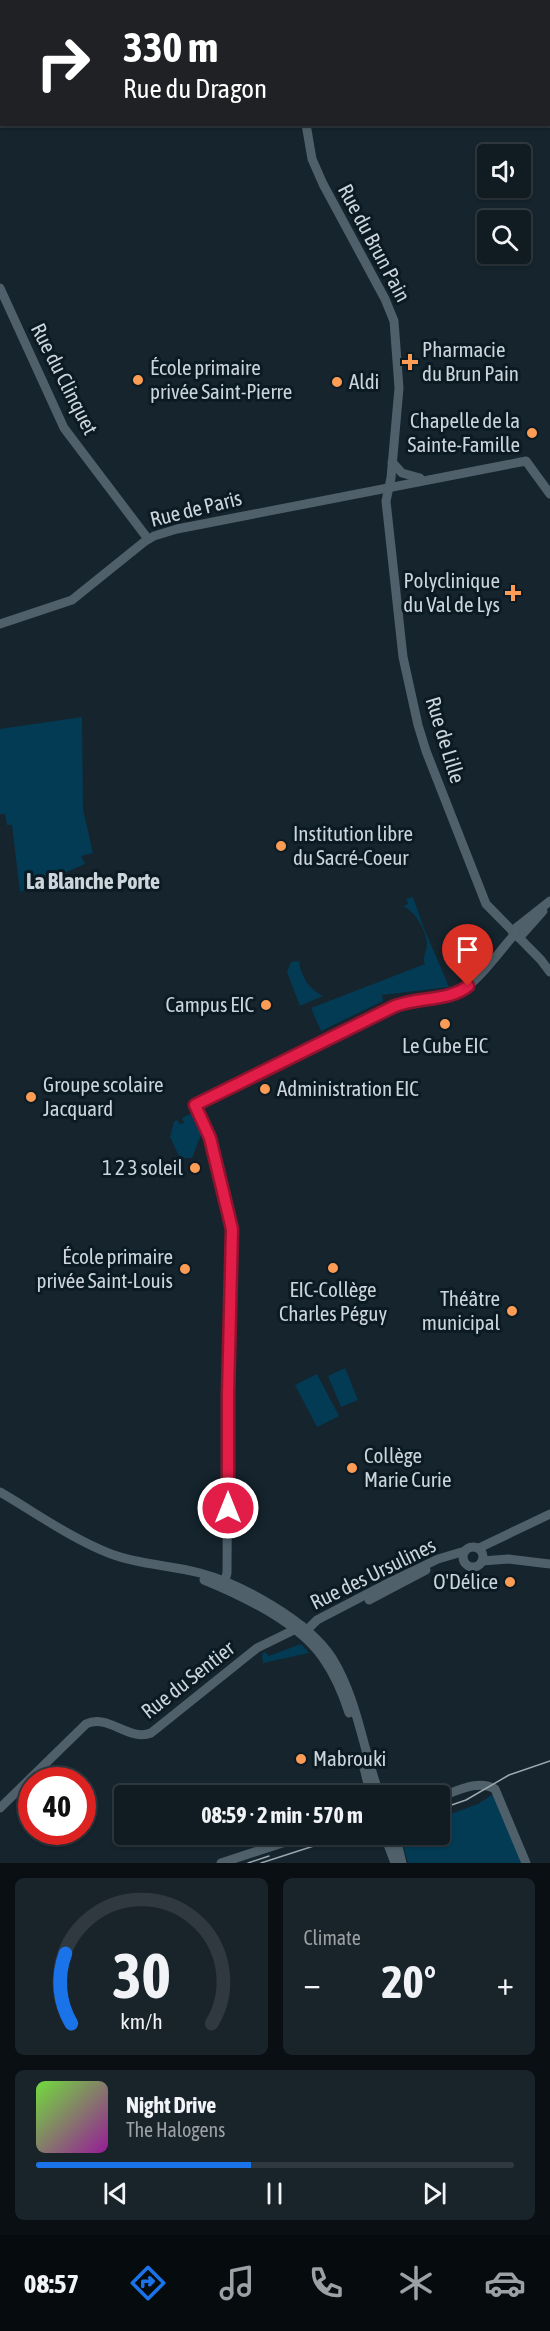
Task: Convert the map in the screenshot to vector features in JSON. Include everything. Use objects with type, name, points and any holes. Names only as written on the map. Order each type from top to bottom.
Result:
[{"type":"main road","name":"Rue du Brun Pain","points":[[306,126],[312,159],[323,184],[393,317],[399,388],[388,488]]},
{"type":"main road","name":"Rue du Clinquet","points":[[0,288],[64,428],[148,539]]},
{"type":"main road","name":"Rue de Paris","points":[[0,624],[72,600],[148,539],[177,529],[526,460],[550,494]]},
{"type":"main road","points":[[392,462],[406,475],[429,479]]},
{"type":"main road","name":"Rue de Lille","points":[[388,488],[386,501],[404,657],[420,735],[484,901],[550,972]]},
{"type":"main road","points":[[224,1585],[228,1554],[228,1395],[232,1229],[210,1138],[195,1105],[395,1006],[418,999],[459,993],[550,901]]},
{"type":"main road","points":[[0,1492],[105,1552],[125,1559],[201,1573],[268,1604],[330,1656],[344,1680],[377,1785]]},
{"type":"main road","points":[[550,1514],[479,1548],[471,1546],[465,1551],[465,1562],[474,1567],[482,1562],[508,1559],[550,1564]]},
{"type":"main road","points":[[479,1548],[483,1555],[482,1562]]},
{"type":"main road","name":"Rue des Ursulines","points":[[304,1633],[320,1618],[406,1574],[438,1559],[465,1551]]},
{"type":"main road","name":"Rue des Ursulines","points":[[304,1633],[416,1577],[430,1567],[451,1560],[465,1562]]},
{"type":"main road","points":[[304,1633],[324,1659],[341,1692],[368,1785]]},
{"type":"main road","name":"Rue du Sentier","points":[[0,1808],[83,1726],[92,1721],[103,1722],[142,1736],[152,1733],[253,1652],[304,1633]]},
{"type":"main road","points":[[450,1794],[478,1785],[486,1785],[495,1789],[526,1863]]},
{"type":"main road","points":[[221,1863],[276,1845]]},
{"type":"main road","points":[[388,1845],[395,1863]]},
{"type":"main road","points":[[398,1845],[402,1863]]},
{"type":"shaded area","points":[[82,717],[83,809],[93,853],[81,856],[85,864],[20,892],[12,825],[7,825],[5,814],[0,814],[0,729]]},
{"type":"shaded area","points":[[413,897],[449,987],[382,995],[383,1001],[321,1031],[311,1008],[425,964],[427,940],[423,928],[416,917],[403,906],[408,904],[406,899]]},
{"type":"shaded area","points":[[299,961],[306,982],[323,996],[300,1006],[287,972],[291,962]]},
{"type":"shaded area","points":[[190,1114],[198,1117],[202,1132],[192,1158],[180,1158],[170,1137],[174,1122],[177,1120],[180,1124],[184,1123],[182,1118]]},
{"type":"shaded area","points":[[345,1368],[358,1400],[341,1407],[328,1376]]},
{"type":"shaded area","points":[[317,1374],[339,1416],[317,1427],[295,1385]]},
{"type":"shaded area","points":[[301,1644],[309,1653],[263,1663],[262,1654],[265,1652],[269,1656]]},
{"type":"shaded area","points":[[493,1794],[522,1863],[408,1863],[403,1845],[450,1845],[450,1814],[478,1804]]},
{"type":"tram line","points":[[450,1806],[466,1800],[509,1775],[550,1761]]},
{"type":"tram line","points":[[261,1863],[317,1845]]},
{"type":"tram line","points":[[248,1863],[269,1856]]},
{"type":"place","name":"Pharmacie du Brun Pain","points":[[410,362]]},
{"type":"place","name":"École primaire privée Saint-Pierre","points":[[138,380]]},
{"type":"place","name":"Aldi","points":[[337,382]]},
{"type":"place","name":"Chapelle de la Sainte-Famille","points":[[532,433]]},
{"type":"place","name":"Polyclinique du Val de Lys","points":[[513,593]]},
{"type":"place","name":"Institution libre du Sacré-Coeur","points":[[281,846]]},
{"type":"place","name":"Campus EIC","points":[[266,1005]]},
{"type":"place","name":"Le Cube EIC","points":[[445,1024]]},
{"type":"place","name":"Administration EIC","points":[[265,1089]]},
{"type":"place","name":"Groupe scolaire Jacquard","points":[[31,1097]]},
{"type":"place","name":"1 2 3 soleil","points":[[195,1168]]},
{"type":"place","name":"EIC-Collège Charles Péguy","points":[[333,1268]]},
{"type":"place","name":"École primaire privée Saint-Louis","points":[[185,1269]]},
{"type":"place","name":"Théâtre municipal","points":[[512,1311]]},
{"type":"place","name":"Collège Marie Curie","points":[[352,1468]]},
{"type":"place","name":"O'Délice","points":[[510,1582]]},
{"type":"place","name":"Mabrouki","points":[[301,1759]]},
{"type":"district","name":"La Blanche Porte","points":[[93,881]]},
{"type":"route","points":[[228,1508],[232,1229],[210,1138],[195,1105],[395,1006],[411,1000],[449,996],[468,986]]}]
